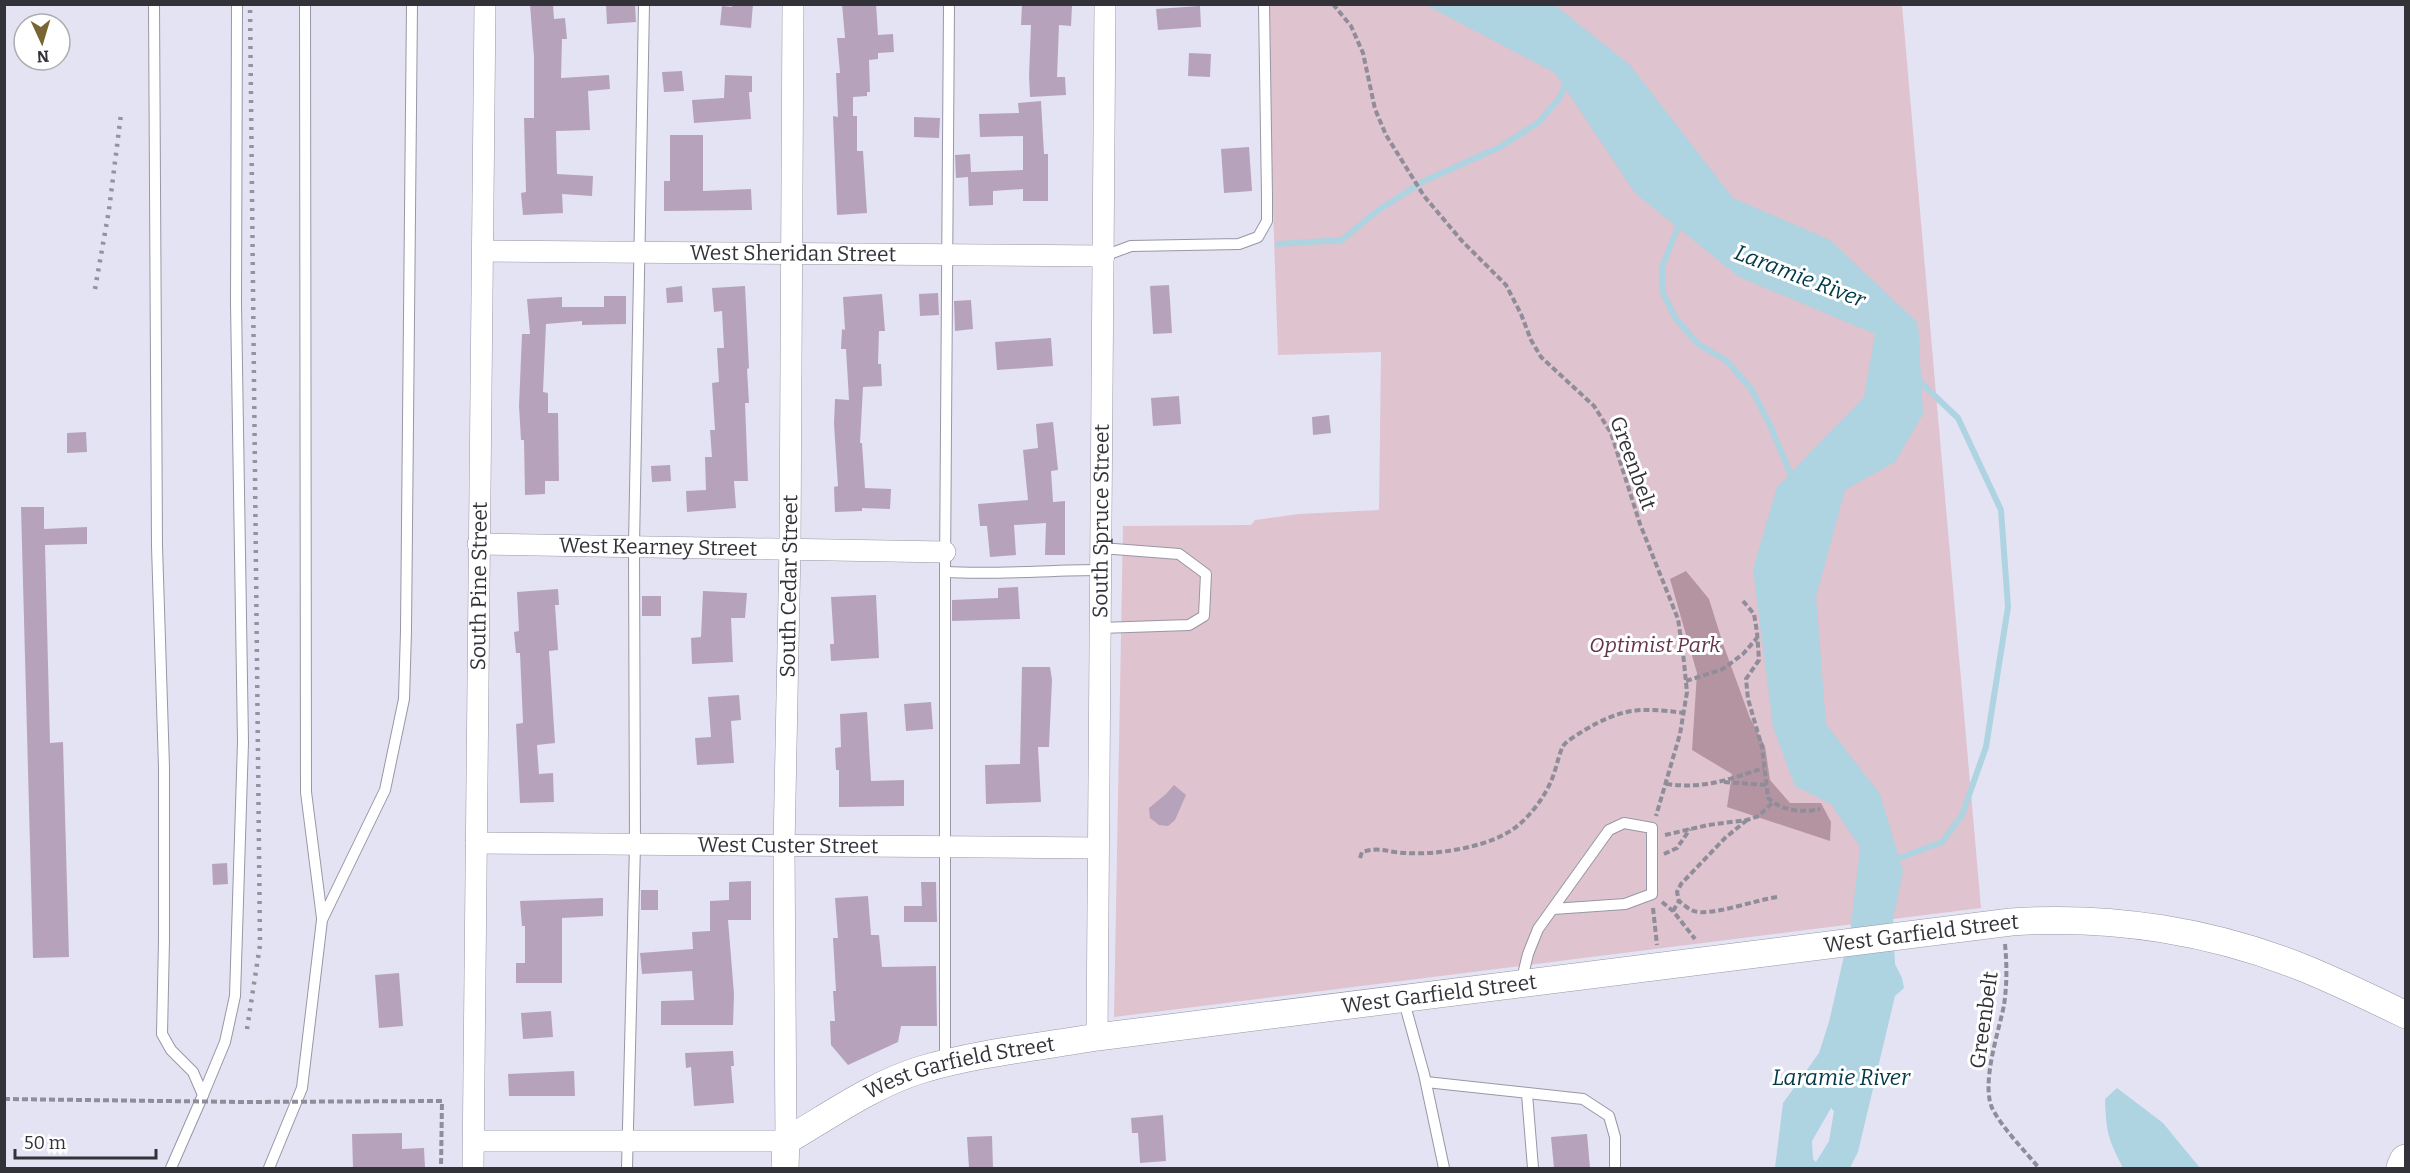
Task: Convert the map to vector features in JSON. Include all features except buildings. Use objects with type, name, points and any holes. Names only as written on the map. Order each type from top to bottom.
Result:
[{"type":"main road","points":[[2403,1168],[2406,1161]]},
{"type":"street","name":"South Pine Street","points":[[473,1168],[485,4]]},
{"type":"street","name":"South Cedar Street","points":[[785,1168],[784,847],[790,547],[793,4]]},
{"type":"street","name":"South Spruce Street","points":[[1097,1037],[1105,4]]},
{"type":"street","name":"West Sheridan Street","points":[[483,251],[1104,256]]},
{"type":"street","name":"West Kearney Street","points":[[478,544],[790,547],[945,562]]},
{"type":"street","name":"West Custer Street","points":[[477,843],[1098,848]]},
{"type":"street","name":"West Garfield Street","points":[[474,1142],[786,1141],[881,1087],[919,1071],[945,1064],[1097,1037],[2011,922],[2071,920],[2147,927],[2201,936],[2305,969],[2406,1015]]},
{"type":"lane","points":[[154,4],[157,546],[164,767],[162,1034],[171,1050],[193,1072],[203,1095]]},
{"type":"lane","points":[[171,1168],[225,1042],[235,996],[243,753],[236,303],[237,4]]},
{"type":"lane","points":[[269,1168],[302,1088],[322,920],[306,792],[305,4]]},
{"type":"lane","points":[[322,920],[385,790],[404,699],[407,619],[412,4]]},
{"type":"lane","points":[[627,1168],[635,845],[634,545],[644,4]]},
{"type":"lane","points":[[945,1064],[945,562],[949,4]]},
{"type":"lane","points":[[1104,256],[1131,246],[1239,244],[1258,237],[1267,221],[1264,4]]},
{"type":"lane","points":[[1100,628],[1189,625],[1204,616],[1206,595],[1206,574],[1179,554],[1101,548]]},
{"type":"lane","points":[[945,562],[994,574],[1046,570],[1101,570]]},
{"type":"lane","points":[[1521,983],[1528,954],[1538,929],[1609,830],[1624,823],[1652,832],[1652,894],[1624,904],[1554,909]]},
{"type":"lane","points":[[1403,998],[1426,1082],[1444,1168]]},
{"type":"lane","points":[[1426,1082],[1583,1099],[1609,1116],[1615,1137],[1615,1168]]},
{"type":"lane","points":[[1527,1094],[1533,1168]]},
{"type":"path","name":"Greenbelt","points":[[1333,4],[1350,26],[1363,53],[1375,109],[1386,135],[1424,196],[1462,241],[1506,285],[1541,357],[1594,406],[1611,432],[1640,524],[1678,619],[1686,681],[1687,692],[1680,734],[1652,832]]},
{"type":"path","points":[[1743,601],[1754,614],[1759,660],[1746,679],[1748,699],[1762,747],[1768,798],[1792,810],[1820,809]]},
{"type":"path","points":[[1686,681],[1724,669],[1743,654],[1757,638]]},
{"type":"path","points":[[1360,858],[1362,852],[1375,848],[1406,854],[1446,851],[1506,834],[1534,810],[1552,780],[1563,745],[1601,720],[1626,710],[1649,708],[1683,713]]},
{"type":"path","points":[[1666,784],[1690,787],[1721,782],[1764,768]]},
{"type":"path","points":[[1721,782],[1766,785]]},
{"type":"path","points":[[1652,832],[1670,835],[1691,829],[1747,820],[1760,816],[1773,802]]},
{"type":"path","points":[[1673,912],[1681,884],[1725,838],[1747,820]]},
{"type":"path","points":[[1652,860],[1677,848],[1691,829]]},
{"type":"path","points":[[1652,894],[1673,912],[1711,960]]},
{"type":"path","points":[[1678,901],[1693,911],[1706,913],[1762,898],[1778,897]]},
{"type":"path","name":"Greenbelt","points":[[2005,941],[2007,967],[2004,1005],[1991,1056],[1989,1088],[1992,1108],[2039,1168]]},
{"type":"path","points":[[4,1099],[243,1102],[442,1101],[441,1168]]},
{"type":"green space","name":"Optimist Park","points":[[1266,5],[1902,5],[1981,908],[1114,1017],[1123,526],[1251,525],[1255,520],[1299,514],[1379,510],[1381,352],[1278,355]]},
{"type":"shaded area","points":[[1686,571],[1709,599],[1750,718],[1765,746],[1770,780],[1790,803],[1821,803],[1831,822],[1830,841],[1727,807],[1732,774],[1692,750],[1697,673],[1670,579]]},
{"type":"water","name":"Laramie River","points":[[1426,5],[1555,5],[1630,65],[1733,198],[1830,240],[1918,323],[1923,414],[1895,462],[1845,490],[1816,597],[1826,724],[1880,794],[1903,871],[1893,920],[1895,964],[1904,988],[1895,996],[1858,1152],[1850,1168],[1775,1168],[1783,1103],[1819,1053],[1829,1022],[1851,925],[1860,847],[1831,804],[1795,786],[1773,727],[1753,569],[1777,487],[1864,397],[1875,334],[1739,277],[1635,193],[1555,73]],"holes":[[[1831,1108],[1834,1111],[1829,1141],[1816,1162],[1813,1159],[1812,1141]]]},
{"type":"water","points":[[2117,1088],[2163,1123],[2200,1168],[2123,1168],[2111,1142],[2106,1120],[2105,1099]]},
{"type":"waterway","points":[[1278,244],[1342,240],[1377,211],[1424,181],[1500,147],[1539,122],[1560,97],[1568,79]]},
{"type":"waterway","points":[[1680,222],[1662,267],[1663,293],[1676,319],[1698,344],[1727,361],[1752,390],[1770,425],[1793,480]]},
{"type":"waterway","points":[[1894,860],[1942,842],[1962,815],[1986,747],[2008,607],[2001,510],[1958,418],[1917,379]]},
{"type":"railway","points":[[247,1029],[260,945],[250,4]]},
{"type":"railway","points":[[95,289],[109,210],[121,114]]}]
